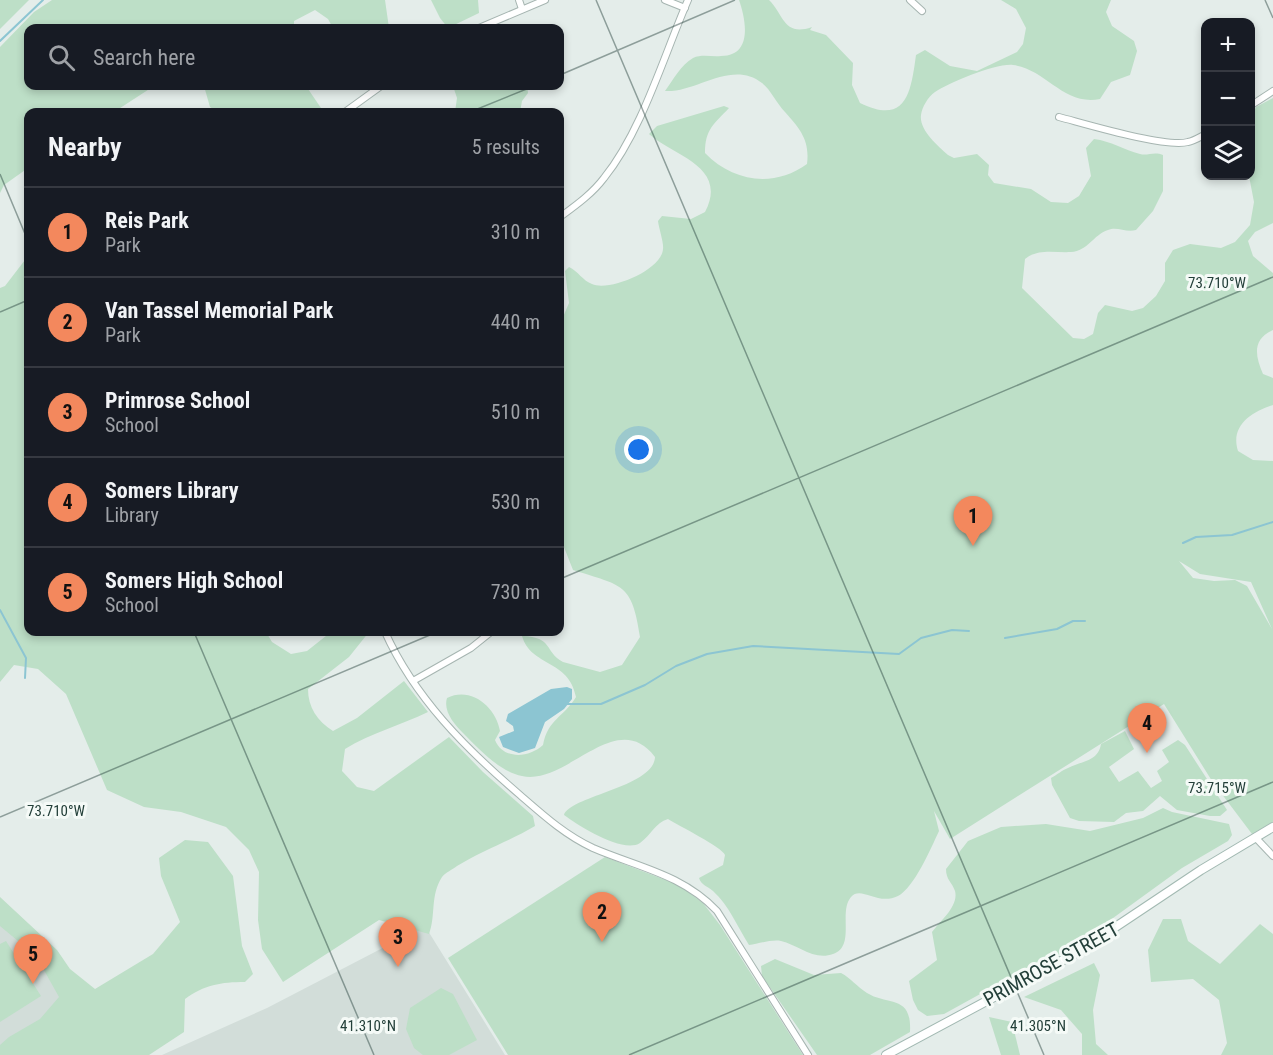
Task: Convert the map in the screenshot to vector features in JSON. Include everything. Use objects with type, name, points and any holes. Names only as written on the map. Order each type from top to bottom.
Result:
[{"type":"main road","name":"PRIMROSE STREET","points":[[886,1055],[1078,952],[1201,870],[1273,827]]},
{"type":"street","points":[[519,0],[522,9]]},
{"type":"street","points":[[488,24],[545,0]]},
{"type":"street","points":[[665,0],[685,8]]},
{"type":"street","points":[[564,214],[586,197],[614,163],[653,86],[688,0]]},
{"type":"street","points":[[910,0],[922,11]]},
{"type":"street","points":[[351,108],[375,90]]},
{"type":"street","points":[[1255,103],[1273,91]]},
{"type":"street","points":[[1059,117],[1110,131],[1176,143],[1188,142],[1201,136]]},
{"type":"street","points":[[387,636],[413,681],[439,717],[468,750],[560,830],[593,848],[676,880],[705,899],[717,911],[808,1055]]},
{"type":"street","points":[[413,681],[471,648],[486,636]]},
{"type":"street","points":[[1255,837],[1273,856]]},
{"type":"shaded area","points":[[11,909],[116,1055],[0,1055],[0,912]]},
{"type":"shaded area","points":[[425,926],[505,1055],[162,1055],[267,1008]]},
{"type":"green space","points":[[0,0],[29,0],[0,29]]},
{"type":"green space","points":[[52,0],[385,0],[388,24],[331,24],[328,19],[315,10],[294,21],[294,24],[24,24],[24,90],[148,90],[120,108],[24,108],[24,171],[4,185],[0,193],[0,47],[34,12]]},
{"type":"green space","points":[[431,0],[478,0],[479,13],[456,24],[445,24]]},
{"type":"green space","points":[[739,0],[769,0],[790,27],[803,29],[812,27],[810,30],[826,35],[853,63],[852,85],[860,103],[876,109],[888,110],[904,101],[912,81],[916,55],[925,50],[950,66],[977,71],[1017,52],[1023,44],[1026,28],[1016,9],[1001,0],[1111,0],[1106,12],[1112,26],[1134,41],[1137,51],[1130,75],[1111,82],[1100,99],[1087,100],[1075,97],[1025,68],[1005,65],[973,74],[935,92],[926,102],[921,115],[926,132],[948,155],[954,158],[977,154],[989,165],[988,175],[994,183],[1031,189],[1051,202],[1068,203],[1079,196],[1091,176],[1086,148],[1094,139],[1140,154],[1163,155],[1163,191],[1153,211],[1136,230],[1111,229],[1098,235],[1077,251],[1041,252],[1025,259],[1022,288],[1073,338],[1084,339],[1093,334],[1098,313],[1105,305],[1132,311],[1143,308],[1156,296],[1165,281],[1165,263],[1173,250],[1190,244],[1221,248],[1235,242],[1250,225],[1254,202],[1250,180],[1255,180],[1255,109],[1273,98],[1273,223],[1255,232],[1248,241],[1253,256],[1273,273],[1273,330],[1261,338],[1257,355],[1263,374],[1273,378],[1273,405],[1244,421],[1237,434],[1236,442],[1238,451],[1253,460],[1273,461],[1273,822],[1252,834],[1212,781],[1164,704],[950,839],[934,811],[939,831],[922,867],[910,885],[898,896],[890,898],[883,899],[860,893],[851,897],[847,903],[844,944],[840,950],[826,956],[806,952],[781,941],[749,945],[724,903],[699,878],[723,865],[725,855],[709,842],[668,819],[660,823],[640,843],[623,845],[601,837],[564,815],[570,808],[581,802],[627,784],[651,767],[655,757],[640,744],[624,740],[608,743],[556,770],[539,776],[522,776],[506,770],[490,759],[453,721],[448,712],[447,698],[456,695],[473,697],[488,707],[498,722],[500,731],[495,740],[504,751],[517,755],[531,753],[543,745],[548,729],[576,697],[566,676],[533,653],[522,636],[544,642],[563,662],[600,672],[622,665],[640,637],[637,619],[628,596],[614,584],[573,570],[564,547],[564,315],[569,303],[565,271],[569,267],[589,283],[600,286],[634,277],[645,271],[660,257],[663,246],[658,221],[662,216],[691,219],[705,212],[710,196],[710,184],[704,173],[684,156],[649,134],[657,126],[724,106],[729,108],[711,128],[705,145],[705,153],[716,163],[741,176],[768,179],[794,172],[807,164],[807,148],[803,135],[762,83],[739,74],[665,91],[681,69],[693,58],[731,54],[738,50],[743,44],[745,27]],"holes":[[[1179,561],[1200,574],[1251,582],[1272,629],[1247,586],[1235,580],[1214,581],[1193,578]]]},
{"type":"green space","points":[[205,90],[309,90],[321,108],[212,108]]},
{"type":"green space","points":[[454,90],[528,90],[528,93],[522,101],[521,108],[456,108],[457,98]]},
{"type":"green space","points":[[24,261],[24,636],[268,636],[272,642],[291,654],[307,651],[326,636],[366,636],[349,657],[308,689],[312,708],[322,723],[333,731],[357,718],[404,681],[428,712],[365,738],[345,749],[342,771],[357,787],[374,791],[449,737],[483,772],[533,816],[535,826],[467,860],[443,876],[434,898],[429,934],[379,920],[283,982],[262,949],[258,920],[259,872],[249,850],[226,827],[181,812],[144,807],[107,790],[66,694],[38,669],[14,665],[0,682],[0,288],[5,286]]},
{"type":"green space","points":[[1125,731],[1134,749],[1109,767],[1119,782],[1138,771],[1151,788],[1162,781],[1157,771],[1169,762],[1162,750],[1178,740],[1185,745],[1227,810],[1220,816],[1210,816],[1177,810],[1160,796],[1143,811],[1126,813],[1114,822],[1079,821],[1070,818],[1052,785],[1051,778],[1093,758],[1101,744]]},
{"type":"green space","points":[[1163,808],[1229,824],[1232,835],[1228,841],[1182,868],[1080,942],[1045,963],[1002,982],[944,1014],[927,1016],[918,1010],[913,1000],[909,981],[937,960],[932,932],[952,908],[955,897],[955,891],[946,869],[968,841],[1001,827],[1046,824],[1090,831],[1143,818]]},
{"type":"green space","points":[[185,840],[208,842],[233,876],[242,946],[253,974],[245,982],[213,985],[185,999],[184,1032],[149,1055],[0,1055],[0,1045],[9,1037],[40,1019],[59,997],[36,956],[0,926],[0,897],[57,950],[70,969],[95,989],[153,954],[180,922],[161,876],[159,858]]},
{"type":"green space","points":[[605,857],[679,885],[703,903],[720,925],[803,1055],[508,1055],[448,958]]},
{"type":"green space","points":[[1163,919],[1181,919],[1188,941],[1220,964],[1260,924],[1273,934],[1273,1055],[1221,1055],[1227,1043],[1219,1000],[1193,979],[1151,982],[1148,950]]},
{"type":"green space","points":[[6,941],[41,996],[0,1022],[0,944]]},
{"type":"green space","points":[[775,959],[814,975],[841,973],[867,993],[903,1006],[910,1020],[910,1032],[870,1055],[817,1055],[762,976],[761,966]]},
{"type":"green space","points":[[1094,963],[1100,975],[1093,1010],[1096,1044],[1108,1055],[1082,1055],[1082,1034],[1061,1010],[1024,997]]},
{"type":"green space","points":[[441,988],[453,994],[477,1040],[449,1055],[423,1055],[414,1048],[406,1029],[410,1008]]},
{"type":"green space","points":[[989,1017],[1012,1022],[1020,1055],[1001,1055]]},
{"type":"water","points":[[567,687],[572,689],[572,699],[564,709],[545,722],[535,748],[519,753],[503,747],[499,737],[514,731],[513,726],[506,721],[508,714],[551,689]]},
{"type":"waterway","points":[[0,41],[43,0]]},
{"type":"waterway","points":[[1183,543],[1196,537],[1232,535],[1273,522]]},
{"type":"waterway","points":[[0,610],[26,658],[25,678]]},
{"type":"waterway","points":[[1005,638],[1057,629],[1073,621],[1085,621]]},
{"type":"waterway","points":[[567,704],[601,704],[645,685],[676,666],[707,654],[753,646],[899,654],[921,638],[952,630],[969,631]]},
{"type":"place","name":"Reis Park","points":[[973,546]]},
{"type":"place","name":"Somers Library","points":[[1147,753]]},
{"type":"place","name":"Van Tassel Memorial Park","points":[[602,942]]},
{"type":"place","name":"Primrose School","points":[[398,967]]},
{"type":"place","name":"Somers High School","points":[[33,984]]}]
